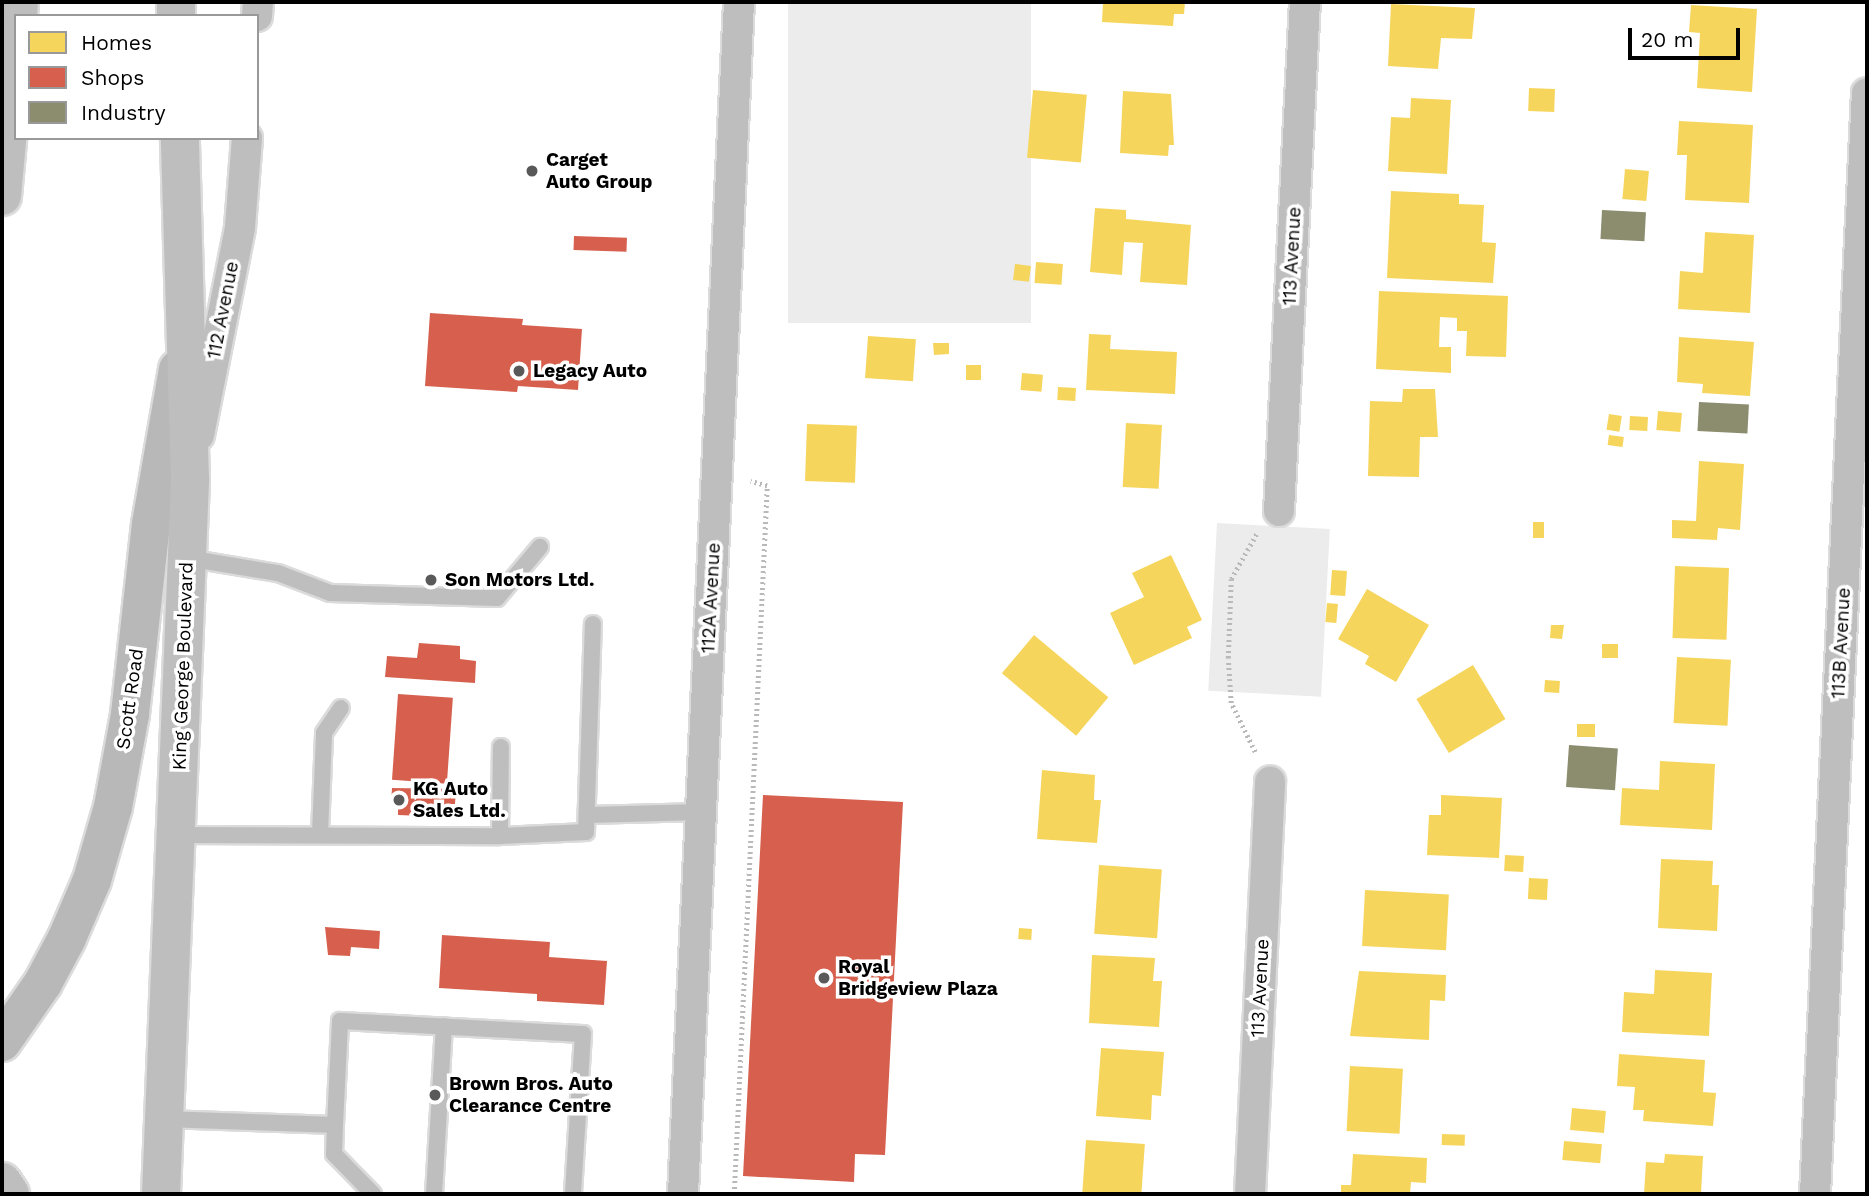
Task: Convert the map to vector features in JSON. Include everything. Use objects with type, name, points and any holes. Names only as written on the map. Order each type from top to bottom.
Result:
[{"type":"main road","points":[[2,196],[14,64]]},
{"type":"main road","name":"King George Boulevard","points":[[162,1194],[190,480],[180,140]]},
{"type":"main road","name":"Scott Road","points":[[2,1042],[43,983],[66,938],[92,880],[113,807],[130,714],[151,524],[184,332]]},
{"type":"main road","points":[[2,1182],[10,1194]]},
{"type":"street","name":"112A Avenue","points":[[683,1194],[739,2]]},
{"type":"street","name":"113 Avenue","points":[[1279,511],[1304,2]]},
{"type":"street","name":"113B Avenue","points":[[1815,1194],[1867,93]]},
{"type":"street","name":"112 Avenue","points":[[190,480],[240,227],[247,140]]},
{"type":"street","name":"113 Avenue","points":[[1250,1194],[1270,781]]},
{"type":"lane","points":[[187,558],[278,573],[330,593],[497,598],[540,547]]},
{"type":"lane","points":[[176,835],[500,836],[586,832],[593,624]]},
{"type":"lane","points":[[320,834],[324,733],[341,708]]},
{"type":"lane","points":[[500,836],[501,747]]},
{"type":"lane","points":[[587,815],[701,812]]},
{"type":"lane","points":[[373,1194],[334,1154],[340,1021],[583,1034],[573,1194]]},
{"type":"lane","points":[[433,1194],[443,1026]]},
{"type":"lane","points":[[165,1119],[335,1125]]},
{"type":"path","points":[[734,1194],[766,486],[751,481]]},
{"type":"path","points":[[1270,781],[1231,703],[1229,621],[1235,565],[1270,515],[1279,511]]},
{"type":"shaded area","points":[[788,2],[1031,2],[1031,323],[788,323]]},
{"type":"shaded area","points":[[1217,523],[1330,529],[1321,697],[1208,691]]},
{"type":"building: Homes","points":[[1103,2],[1185,2],[1184,14],[1174,14],[1173,26],[1102,22]]},
{"type":"building: Homes","points":[[1391,4],[1475,8],[1472,39],[1441,38],[1438,69],[1388,66]]},
{"type":"building: Homes","points":[[1691,5],[1757,9],[1752,92],[1697,88],[1700,33],[1689,32]]},
{"type":"building: Homes","points":[[1529,88],[1555,89],[1554,112],[1528,111]]},
{"type":"building: Homes","points":[[1033,90],[1087,95],[1081,162],[1027,158]]},
{"type":"building: Homes","points":[[1123,91],[1171,94],[1174,145],[1169,145],[1168,156],[1120,153]]},
{"type":"building: Homes","points":[[1411,98],[1451,100],[1447,174],[1388,171],[1391,117],[1410,118]]},
{"type":"building: Homes","points":[[1679,121],[1753,125],[1749,203],[1685,200],[1687,155],[1677,155]]},
{"type":"building: Homes","points":[[1625,169],[1649,171],[1646,201],[1622,199]]},
{"type":"building: Homes","points":[[1391,191],[1459,194],[1459,204],[1484,205],[1482,242],[1496,243],[1493,283],[1387,278]]},
{"type":"building: Homes","points":[[1095,208],[1126,210],[1126,219],[1191,225],[1187,285],[1140,282],[1143,243],[1124,242],[1122,275],[1090,272]]},
{"type":"building: Homes","points":[[1705,232],[1754,235],[1750,313],[1678,309],[1680,271],[1703,273]]},
{"type":"building: Homes","points":[[1036,262],[1063,264],[1061,285],[1035,283]]},
{"type":"building: Homes","points":[[1015,264],[1031,266],[1029,282],[1013,280]]},
{"type":"building: Homes","points":[[1379,291],[1508,296],[1506,357],[1466,356],[1467,331],[1457,331],[1457,318],[1440,317],[1439,347],[1451,347],[1451,373],[1376,369]]},
{"type":"building: Homes","points":[[1089,334],[1111,335],[1110,349],[1177,352],[1175,394],[1086,390]]},
{"type":"building: Homes","points":[[868,336],[916,339],[913,381],[865,378]]},
{"type":"building: Homes","points":[[1679,337],[1754,342],[1750,396],[1702,393],[1703,384],[1677,382]]},
{"type":"building: Homes","points":[[933,343],[949,343],[949,354],[934,355]]},
{"type":"building: Homes","points":[[966,365],[981,365],[981,380],[966,380]]},
{"type":"building: Homes","points":[[1022,373],[1043,375],[1041,392],[1021,390]]},
{"type":"building: Homes","points":[[1058,387],[1076,388],[1075,401],[1057,400]]},
{"type":"building: Homes","points":[[1403,389],[1435,389],[1438,437],[1420,437],[1419,477],[1368,476],[1370,401],[1402,402]]},
{"type":"building: Homes","points":[[1658,411],[1682,413],[1680,432],[1656,430]]},
{"type":"building: Homes","points":[[1609,414],[1622,416],[1619,432],[1606,430]]},
{"type":"building: Homes","points":[[1630,416],[1648,417],[1647,431],[1629,430]]},
{"type":"building: Homes","points":[[1126,423],[1162,425],[1159,489],[1123,487]]},
{"type":"building: Homes","points":[[807,424],[857,426],[855,483],[805,481]]},
{"type":"building: Homes","points":[[1609,435],[1624,437],[1622,447],[1608,445]]},
{"type":"building: Homes","points":[[1699,461],[1744,464],[1740,530],[1718,528],[1717,540],[1672,538],[1672,520],[1696,521]]},
{"type":"building: Homes","points":[[1533,522],[1544,522],[1544,538],[1533,538]]},
{"type":"building: Homes","points":[[1171,555],[1202,620],[1187,627],[1192,638],[1134,665],[1110,613],[1144,597],[1132,573]]},
{"type":"building: Homes","points":[[1675,566],[1729,568],[1726,640],[1672,638]]},
{"type":"building: Homes","points":[[1332,570],[1347,571],[1345,596],[1330,595]]},
{"type":"building: Homes","points":[[1367,589],[1429,625],[1396,682],[1365,664],[1369,656],[1338,639]]},
{"type":"building: Homes","points":[[1327,603],[1338,604],[1336,623],[1325,622]]},
{"type":"building: Homes","points":[[1551,625],[1564,625],[1562,639],[1550,638]]},
{"type":"building: Homes","points":[[1034,635],[1108,697],[1076,736],[1002,673]]},
{"type":"building: Homes","points":[[1602,644],[1618,644],[1618,658],[1602,658]]},
{"type":"building: Homes","points":[[1677,657],[1731,660],[1727,726],[1674,723]]},
{"type":"building: Homes","points":[[1473,665],[1505,719],[1449,753],[1416,699]]},
{"type":"building: Homes","points":[[1545,680],[1560,681],[1559,693],[1544,692]]},
{"type":"building: Homes","points":[[1577,724],[1595,724],[1595,737],[1577,737]]},
{"type":"building: Homes","points":[[1660,761],[1715,764],[1712,830],[1620,825],[1622,788],[1659,790]]},
{"type":"building: Homes","points":[[1042,770],[1095,775],[1094,800],[1101,800],[1097,843],[1037,839]]},
{"type":"building: Homes","points":[[1441,795],[1502,798],[1499,858],[1427,855],[1429,815],[1441,815]]},
{"type":"building: Homes","points":[[1505,855],[1524,856],[1523,872],[1504,871]]},
{"type":"building: Homes","points":[[1661,859],[1713,861],[1712,885],[1719,885],[1717,931],[1658,928]]},
{"type":"building: Homes","points":[[1099,865],[1162,869],[1157,938],[1094,934]]},
{"type":"building: Homes","points":[[1529,878],[1548,879],[1547,900],[1528,899]]},
{"type":"building: Homes","points":[[1365,890],[1449,894],[1446,950],[1362,946]]},
{"type":"building: Homes","points":[[1019,928],[1032,929],[1031,940],[1018,939]]},
{"type":"building: Homes","points":[[1092,955],[1155,958],[1153,981],[1162,981],[1159,1027],[1089,1023]]},
{"type":"building: Homes","points":[[1655,970],[1712,973],[1709,1036],[1622,1032],[1624,992],[1654,994]]},
{"type":"building: Homes","points":[[1359,971],[1446,975],[1445,1001],[1430,1000],[1429,1040],[1350,1036]]},
{"type":"building: Homes","points":[[1101,1048],[1164,1052],[1161,1096],[1152,1095],[1151,1120],[1096,1116]]},
{"type":"building: Homes","points":[[1619,1054],[1705,1060],[1703,1092],[1716,1093],[1713,1126],[1643,1121],[1644,1110],[1633,1110],[1635,1087],[1617,1086]]},
{"type":"building: Homes","points":[[1350,1066],[1403,1069],[1400,1134],[1347,1131]]},
{"type":"building: Homes","points":[[1572,1108],[1606,1111],[1604,1133],[1570,1130]]},
{"type":"building: Homes","points":[[1442,1134],[1465,1135],[1465,1146],[1442,1145]]},
{"type":"building: Homes","points":[[1086,1140],[1145,1144],[1141,1194],[1082,1194]]},
{"type":"building: Homes","points":[[1564,1141],[1602,1144],[1600,1163],[1562,1160]]},
{"type":"building: Homes","points":[[1353,1154],[1427,1158],[1426,1183],[1411,1182],[1410,1194],[1341,1194],[1341,1185],[1351,1185]]},
{"type":"building: Homes","points":[[1665,1154],[1703,1156],[1701,1194],[1644,1194],[1646,1162],[1664,1163]]},
{"type":"building: Shops","points":[[574,236],[627,238],[626,252],[574,250]]},
{"type":"building: Shops","points":[[430,313],[523,319],[522,325],[582,329],[578,390],[518,386],[517,392],[425,386]]},
{"type":"building: Shops","points":[[419,643],[460,646],[460,659],[476,661],[475,683],[385,677],[387,656],[417,658]]},
{"type":"building: Shops","points":[[398,694],[453,698],[447,784],[392,780]]},
{"type":"building: Shops","points":[[392,788],[456,789],[455,804],[450,804],[449,817],[398,815],[398,803],[391,803]]},
{"type":"building: Shops","name":"Royal Bridgeview Plaza","points":[[763,795],[903,802],[885,1155],[855,1154],[854,1182],[743,1176]]},
{"type":"building: Shops","points":[[325,927],[380,931],[379,949],[351,947],[350,956],[328,955]]},
{"type":"building: Shops","points":[[442,935],[550,942],[549,957],[607,961],[604,1005],[537,1001],[537,994],[439,988]]},
{"type":"building: Industry","points":[[1602,210],[1646,212],[1644,241],[1600,239]]},
{"type":"building: Industry","points":[[1699,402],[1749,405],[1747,434],[1697,431]]},
{"type":"building: Industry","points":[[1569,745],[1618,748],[1615,790],[1566,787]]},
{"type":"place","name":"Carget Auto Group","points":[[532,171]]},
{"type":"place","name":"Legacy Auto","points":[[519,371]]},
{"type":"place","name":"Son Motors Ltd.","points":[[431,580]]},
{"type":"place","name":"KG Auto Sales Ltd.","points":[[399,800]]},
{"type":"place","name":"Royal Bridgeview Plaza","points":[[824,978]]},
{"type":"place","name":"Brown Bros. Auto Clearance Centre","points":[[435,1095]]}]
